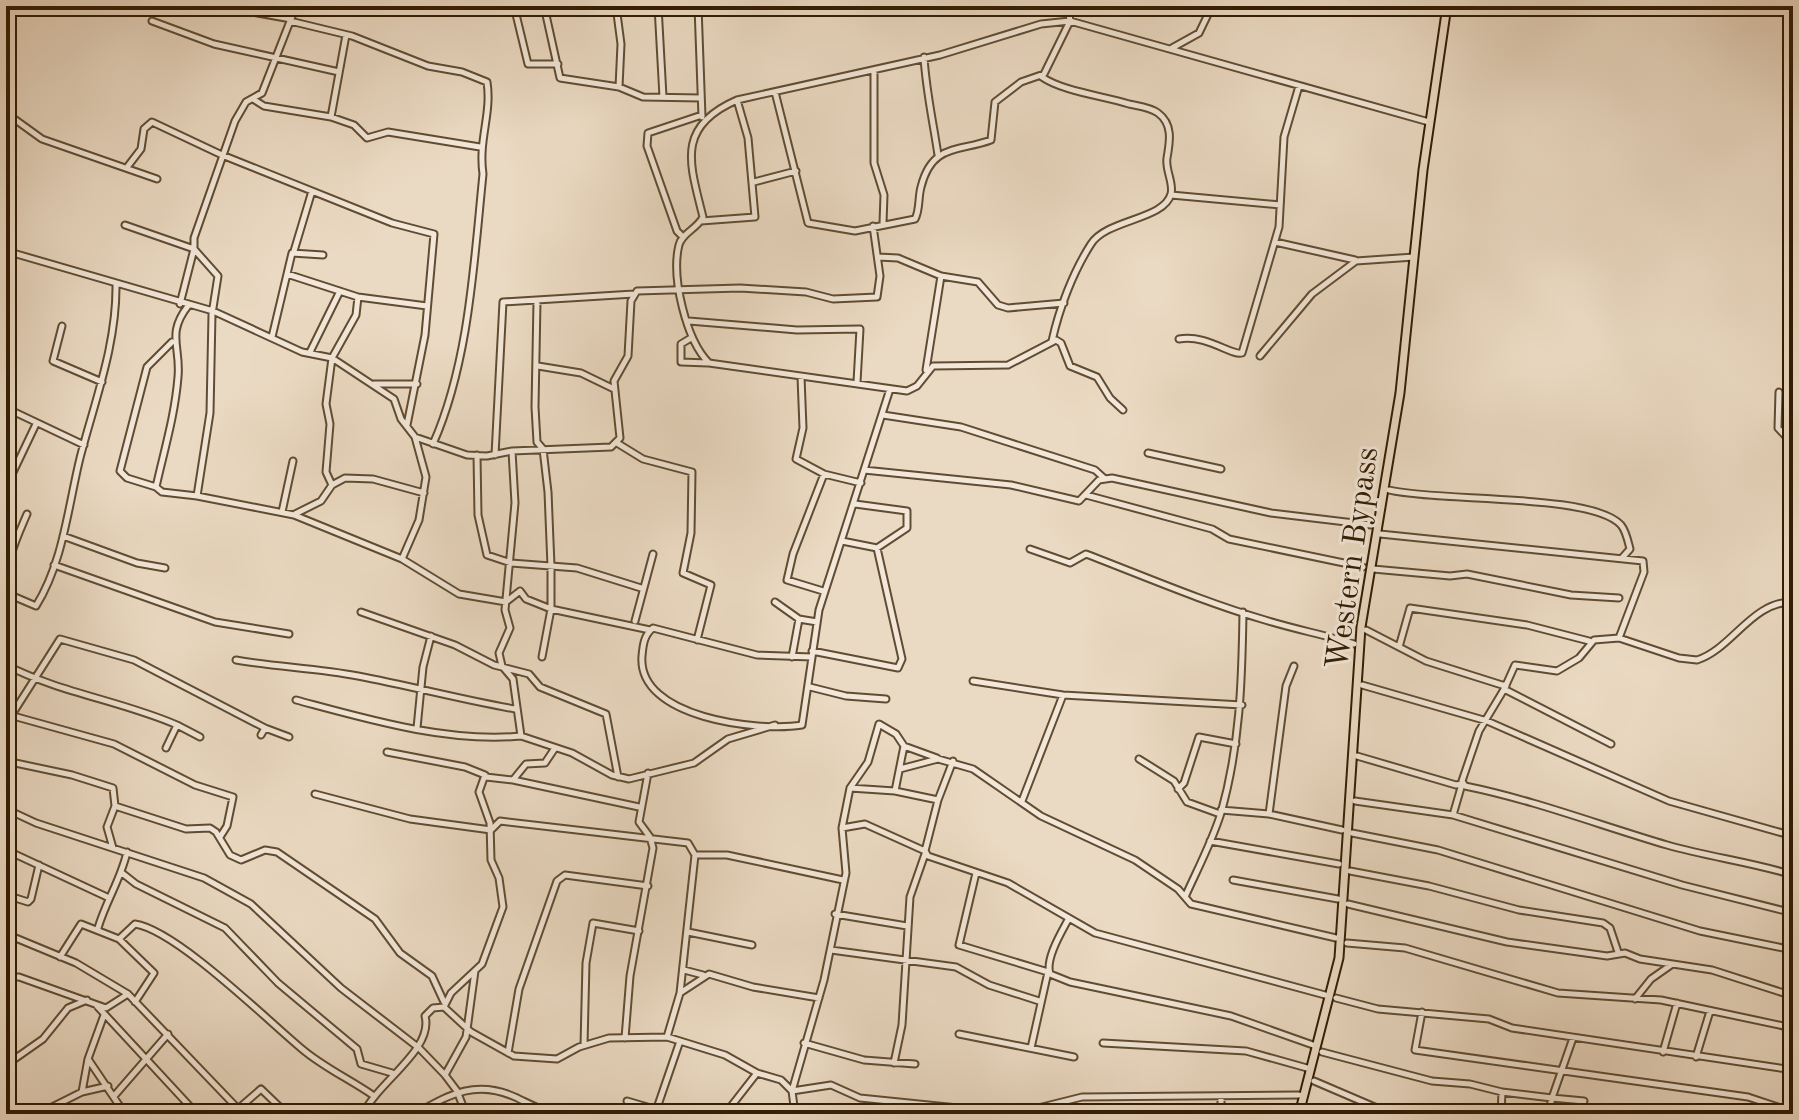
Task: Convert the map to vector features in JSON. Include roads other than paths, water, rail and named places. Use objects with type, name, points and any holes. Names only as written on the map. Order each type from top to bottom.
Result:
[{"type":"main road","name":"Western Bypass","points":[[1299,1114],[1339,958],[1361,627],[1400,393],[1429,122],[1447,6]]},
{"type":"street","points":[[219,6],[346,35],[428,66],[462,72],[487,82],[488,105],[480,147],[483,174],[462,341],[450,407],[433,444]]},
{"type":"street","points":[[180,304],[197,224],[222,155],[241,109],[262,93],[296,6]]},
{"type":"street","points":[[514,6],[528,64],[558,64]]},
{"type":"street","points":[[544,6],[560,78],[619,87],[643,97],[701,98]]},
{"type":"street","points":[[616,6],[621,44],[619,87]]},
{"type":"street","points":[[658,6],[663,97]]},
{"type":"street","points":[[698,6],[702,125]]},
{"type":"street","points":[[1042,77],[1070,21],[1068,6]]},
{"type":"street","points":[[1171,48],[1199,33],[1212,6]]},
{"type":"street","points":[[152,21],[214,44],[339,72]]},
{"type":"street","points":[[701,221],[689,156],[702,125],[716,109],[737,100],[1014,35],[1041,24],[1070,21],[1429,122]]},
{"type":"street","points":[[331,117],[346,35]]},
{"type":"street","points":[[924,57],[926,99],[932,111],[938,156]]},
{"type":"street","points":[[874,70],[874,163],[884,195],[883,223]]},
{"type":"street","points":[[775,92],[808,223],[855,231],[917,217],[921,184],[938,156],[947,149],[991,140],[995,102],[1021,82],[1042,77],[1065,88],[1087,91],[1157,112],[1170,134],[1166,165],[1171,195]]},
{"type":"street","points":[[1179,339],[1208,340],[1232,353],[1242,353],[1275,242],[1284,137],[1299,86]]},
{"type":"street","points":[[253,99],[290,112],[331,117],[354,125],[367,138],[388,132],[480,147]]},
{"type":"street","points":[[709,363],[691,338],[680,289],[679,246],[683,237],[701,221],[755,217],[748,138],[737,100]]},
{"type":"street","points":[[6,113],[42,139],[128,166],[157,179]]},
{"type":"street","points":[[683,237],[677,231],[647,146],[648,133],[702,115]]},
{"type":"street","points":[[128,166],[141,149],[144,129],[152,122],[222,155],[392,223],[434,234],[417,384],[407,426]]},
{"type":"street","points":[[754,182],[796,171]]},
{"type":"street","points":[[272,337],[312,191]]},
{"type":"street","points":[[1052,341],[1064,303],[1090,244],[1101,232],[1145,217],[1171,195],[1280,205]]},
{"type":"street","points":[[125,225],[194,249],[217,272],[210,413],[197,496]]},
{"type":"street","points":[[495,455],[502,303],[680,289],[806,292],[833,299],[869,299],[880,294],[873,226]]},
{"type":"street","points":[[1275,242],[1356,261],[1414,257]]},
{"type":"street","points":[[6,251],[180,304],[213,311],[272,337],[332,358],[394,399],[415,437],[426,477],[419,520],[402,559]]},
{"type":"street","points":[[294,252],[323,255]]},
{"type":"street","points":[[878,257],[898,258],[941,276],[978,282],[998,305],[1008,308],[1064,303]]},
{"type":"street","points":[[1260,356],[1312,294],[1356,261]]},
{"type":"street","points":[[287,274],[358,297],[427,306]]},
{"type":"street","points":[[691,338],[681,344],[681,362],[912,390],[926,371],[941,276]]},
{"type":"street","points":[[27,514],[9,558],[8,594],[36,606],[63,536],[114,334],[116,282]]},
{"type":"street","points":[[310,352],[340,291]]},
{"type":"street","points":[[617,443],[614,390],[616,375],[628,356],[627,329],[634,294]]},
{"type":"street","points":[[332,485],[326,472],[330,424],[326,404],[332,358],[356,315],[358,297]]},
{"type":"street","points":[[537,302],[535,407],[537,442],[543,449],[551,566],[551,609],[542,657]]},
{"type":"street","points":[[188,306],[173,341],[147,367],[120,471],[127,478],[156,487],[162,492],[294,515],[402,559],[459,594],[506,602],[520,591],[526,599],[551,609],[635,624],[757,655],[792,657],[812,654],[898,668],[902,659],[877,548]]},
{"type":"street","points":[[689,321],[797,330],[860,329],[857,382]]},
{"type":"street","points":[[62,326],[53,361],[102,382]]},
{"type":"street","points":[[156,487],[168,440],[178,376],[173,341]]},
{"type":"street","points":[[926,371],[940,365],[979,368],[1008,365],[1052,341],[1061,343],[1070,366],[1097,377],[1110,398],[1123,410]]},
{"type":"street","points":[[538,366],[590,376],[614,390]]},
{"type":"street","points":[[801,377],[803,428],[796,459],[824,474],[861,483]]},
{"type":"street","points":[[374,384],[417,384]]},
{"type":"street","points":[[650,630],[642,651],[643,673],[668,702],[681,710],[726,720],[802,725],[824,591],[855,504],[890,389]]},
{"type":"street","points":[[1779,392],[1778,428],[1793,444]]},
{"type":"street","points":[[6,408],[84,445]]},
{"type":"street","points":[[883,415],[961,427],[1095,470],[1105,479],[1271,513],[1371,525]]},
{"type":"street","points":[[6,487],[36,424]]},
{"type":"street","points":[[415,437],[477,455],[543,449],[598,450],[617,443]]},
{"type":"street","points":[[617,443],[643,459],[692,472],[691,533],[683,573],[711,585],[697,640]]},
{"type":"street","points":[[512,451],[515,503],[506,602],[510,628],[499,653],[513,679],[521,736]]},
{"type":"street","points":[[1148,453],[1221,469]]},
{"type":"street","points":[[477,455],[478,515],[487,555],[511,563],[577,568],[641,588]]},
{"type":"street","points":[[282,512],[293,461]]},
{"type":"street","points":[[864,470],[1011,485],[1079,501],[1105,479]]},
{"type":"street","points":[[824,474],[787,580],[824,591]]},
{"type":"street","points":[[294,515],[321,501],[332,485],[345,478],[373,479],[424,493]]},
{"type":"street","points":[[1389,490],[1424,496],[1540,503],[1602,513],[1622,526],[1630,549],[1622,558]]},
{"type":"street","points":[[1086,495],[1212,529],[1229,539],[1363,567]]},
{"type":"street","points":[[842,541],[877,548],[907,528],[907,511],[855,504]]},
{"type":"street","points":[[1380,534],[1643,561],[1645,565],[1619,638]]},
{"type":"street","points":[[63,536],[137,563],[165,568]]},
{"type":"street","points":[[1030,549],[1070,563],[1086,554],[1170,589],[1354,644]]},
{"type":"street","points":[[635,621],[641,588],[653,554]]},
{"type":"street","points":[[54,565],[215,622],[289,634]]},
{"type":"street","points":[[1373,569],[1450,576],[1467,574],[1571,595],[1619,598]]},
{"type":"street","points":[[775,602],[799,619],[817,622]]},
{"type":"street","points":[[1399,647],[1410,608],[1527,625],[1590,641],[1619,638],[1679,658],[1697,660],[1759,614],[1776,604],[1793,602]]},
{"type":"street","points":[[361,612],[431,636],[505,668],[529,674],[540,687],[608,715],[618,778]]},
{"type":"street","points":[[1185,897],[1221,812],[1236,744],[1242,705],[1243,612]]},
{"type":"street","points":[[792,657],[799,619]]},
{"type":"street","points":[[1366,630],[1426,661],[1505,687],[1611,744]]},
{"type":"street","points":[[417,728],[431,636]]},
{"type":"street","points":[[6,724],[8,715],[60,639],[134,660],[265,728],[289,737]]},
{"type":"street","points":[[1453,815],[1479,731],[1515,665],[1557,671],[1579,658],[1590,641]]},
{"type":"street","points":[[236,660],[288,669],[356,675],[421,692],[515,709]]},
{"type":"street","points":[[6,665],[33,679],[138,708],[200,737]]},
{"type":"street","points":[[1269,814],[1286,686],[1294,666]]},
{"type":"street","points":[[973,681],[1063,695],[1242,705]]},
{"type":"street","points":[[1362,685],[1487,721],[1669,801],[1793,836]]},
{"type":"street","points":[[810,687],[846,696],[886,699]]},
{"type":"street","points":[[1022,801],[1063,695]]},
{"type":"street","points":[[296,700],[417,728],[493,739],[521,736],[555,748],[618,778],[629,779],[694,763],[728,739],[775,725]]},
{"type":"street","points":[[8,715],[114,744],[195,785],[236,796],[220,837]]},
{"type":"street","points":[[795,1114],[792,1091],[831,950],[835,914],[844,880],[842,828],[850,788],[868,762],[879,724],[896,734],[904,746],[938,759],[953,761],[1001,785],[1041,816],[1135,860],[1178,889],[1191,904],[1218,913],[1336,938]]},
{"type":"street","points":[[166,748],[177,725]]},
{"type":"street","points":[[261,735],[265,728]]},
{"type":"street","points":[[1178,789],[1184,783],[1199,737],[1236,744]]},
{"type":"street","points":[[895,791],[904,746]]},
{"type":"street","points":[[513,780],[526,764],[545,763],[555,748]]},
{"type":"street","points":[[387,752],[465,767],[486,777],[639,807]]},
{"type":"street","points":[[1357,756],[1456,785],[1519,797],[1680,849],[1748,861],[1793,875]]},
{"type":"street","points":[[900,769],[938,759]]},
{"type":"street","points":[[1139,759],[1174,781],[1187,802],[1221,812],[1269,814],[1342,830]]},
{"type":"street","points":[[6,761],[72,775],[113,788],[115,806],[107,827],[113,848]]},
{"type":"street","points":[[894,1063],[906,988],[904,959],[910,897],[938,800],[953,761]]},
{"type":"street","points":[[625,1038],[653,848],[650,837],[639,822],[639,807],[645,797],[648,773]]},
{"type":"street","points":[[363,1114],[392,1073],[419,1048],[427,1024],[425,1016],[433,1008],[445,1005],[485,958],[503,907],[499,878],[491,860],[487,807],[479,792],[486,777]]},
{"type":"street","points":[[850,788],[895,791],[938,800]]},
{"type":"street","points":[[315,794],[410,819],[491,830]]},
{"type":"street","points":[[1355,801],[1453,815],[1682,885],[1793,913]]},
{"type":"street","points":[[115,806],[186,829],[210,828],[220,837],[230,855],[241,860],[265,850],[277,852],[375,919],[400,953],[432,976],[445,1005],[467,1029],[508,1053],[557,1059],[584,1045],[625,1038],[667,1037],[700,1045],[757,1073],[781,1080],[792,1091]]},
{"type":"street","points":[[6,809],[36,823],[204,878],[251,904],[341,988],[419,1048],[457,1091],[466,1114]]},
{"type":"street","points":[[491,830],[500,821],[688,843],[695,855],[684,970],[667,1037]]},
{"type":"street","points":[[842,828],[865,824],[925,852],[1008,883],[1095,933],[1129,945],[1325,995]]},
{"type":"street","points":[[1352,833],[1438,850],[1700,931],[1793,950]]},
{"type":"street","points":[[1210,841],[1339,864]]},
{"type":"street","points":[[6,850],[107,897]]},
{"type":"street","points":[[98,928],[107,897],[122,873],[127,852]]},
{"type":"street","points":[[695,855],[727,855],[844,880]]},
{"type":"street","points":[[6,895],[28,902],[39,865]]},
{"type":"street","points":[[1350,871],[1442,889],[1519,910],[1603,923],[1610,928],[1618,952]]},
{"type":"street","points":[[122,873],[136,884],[225,928],[278,983],[357,1049],[361,1064],[392,1073]]},
{"type":"street","points":[[976,873],[959,945],[1048,972],[1070,982],[1231,1016],[1313,1045]]},
{"type":"street","points":[[508,1053],[519,989],[557,881],[565,875],[648,886]]},
{"type":"street","points":[[1233,880],[1338,899]]},
{"type":"street","points":[[1348,904],[1507,942],[1607,956],[1618,952],[1671,965],[1712,970],[1793,996]]},
{"type":"street","points":[[835,914],[907,926]]},
{"type":"street","points":[[1031,1048],[1039,1001],[1069,918]]},
{"type":"street","points":[[584,1045],[586,963],[593,923],[639,931]]},
{"type":"street","points":[[60,957],[81,924],[98,928],[119,939],[154,973],[135,1002]]},
{"type":"street","points":[[119,939],[135,924],[164,935],[280,1026],[302,1049],[374,1096]]},
{"type":"street","points":[[688,932],[752,945]]},
{"type":"street","points":[[6,934],[60,957],[128,994],[243,1114]]},
{"type":"street","points":[[1347,943],[1413,950],[1558,993],[1677,1003],[1793,1028]]},
{"type":"street","points":[[831,950],[956,967],[989,985],[1039,1001]]},
{"type":"street","points":[[1634,1000],[1651,979],[1671,965]]},
{"type":"street","points":[[684,970],[724,976],[753,987],[819,998]]},
{"type":"street","points":[[445,1075],[452,1067],[467,1029],[475,971]]},
{"type":"street","points":[[6,974],[97,1006],[197,1114]]},
{"type":"street","points":[[680,993],[704,975]]},
{"type":"street","points":[[97,1006],[113,1007],[128,994]]},
{"type":"street","points":[[1336,998],[1378,1009],[1422,1011],[1489,1019],[1512,1028],[1663,1053],[1793,1070],[1793,1112],[1748,1097],[1415,1050],[1422,1011]]},
{"type":"street","points":[[6,1065],[43,1039],[68,1008],[87,1000]]},
{"type":"street","points":[[1663,1053],[1677,1003]]},
{"type":"street","points":[[1696,1057],[1710,1011]]},
{"type":"street","points":[[82,1092],[88,1059],[104,1015]]},
{"type":"street","points":[[115,1095],[168,1034]]},
{"type":"street","points":[[959,1034],[1074,1057]]},
{"type":"street","points":[[1548,1114],[1573,1037]]},
{"type":"street","points":[[657,1108],[680,1041]]},
{"type":"street","points":[[804,1043],[864,1060],[915,1064]]},
{"type":"street","points":[[1103,1043],[1246,1051],[1307,1068]]},
{"type":"street","points":[[1322,1052],[1432,1081],[1584,1101]]},
{"type":"street","points":[[88,1059],[125,1114]]},
{"type":"street","points":[[725,1114],[757,1073]]},
{"type":"street","points":[[1314,1081],[1380,1113],[1391,1114]]},
{"type":"street","points":[[792,1091],[831,1085],[872,1100],[997,1112],[1038,1108],[1082,1097],[1299,1095]]},
{"type":"street","points":[[38,1114],[82,1092],[108,1086]]},
{"type":"street","points":[[415,1114],[457,1091],[474,1087],[511,1095],[555,1114]]},
{"type":"street","points":[[238,1109],[261,1089],[287,1114]]},
{"type":"street","points":[[1501,1114],[1502,1092]]},
{"type":"street","points":[[1221,1097],[1221,1114]]},
{"type":"street","points":[[627,1101],[671,1114]]},
{"type":"street","points":[[176,1114],[186,1103]]}]
